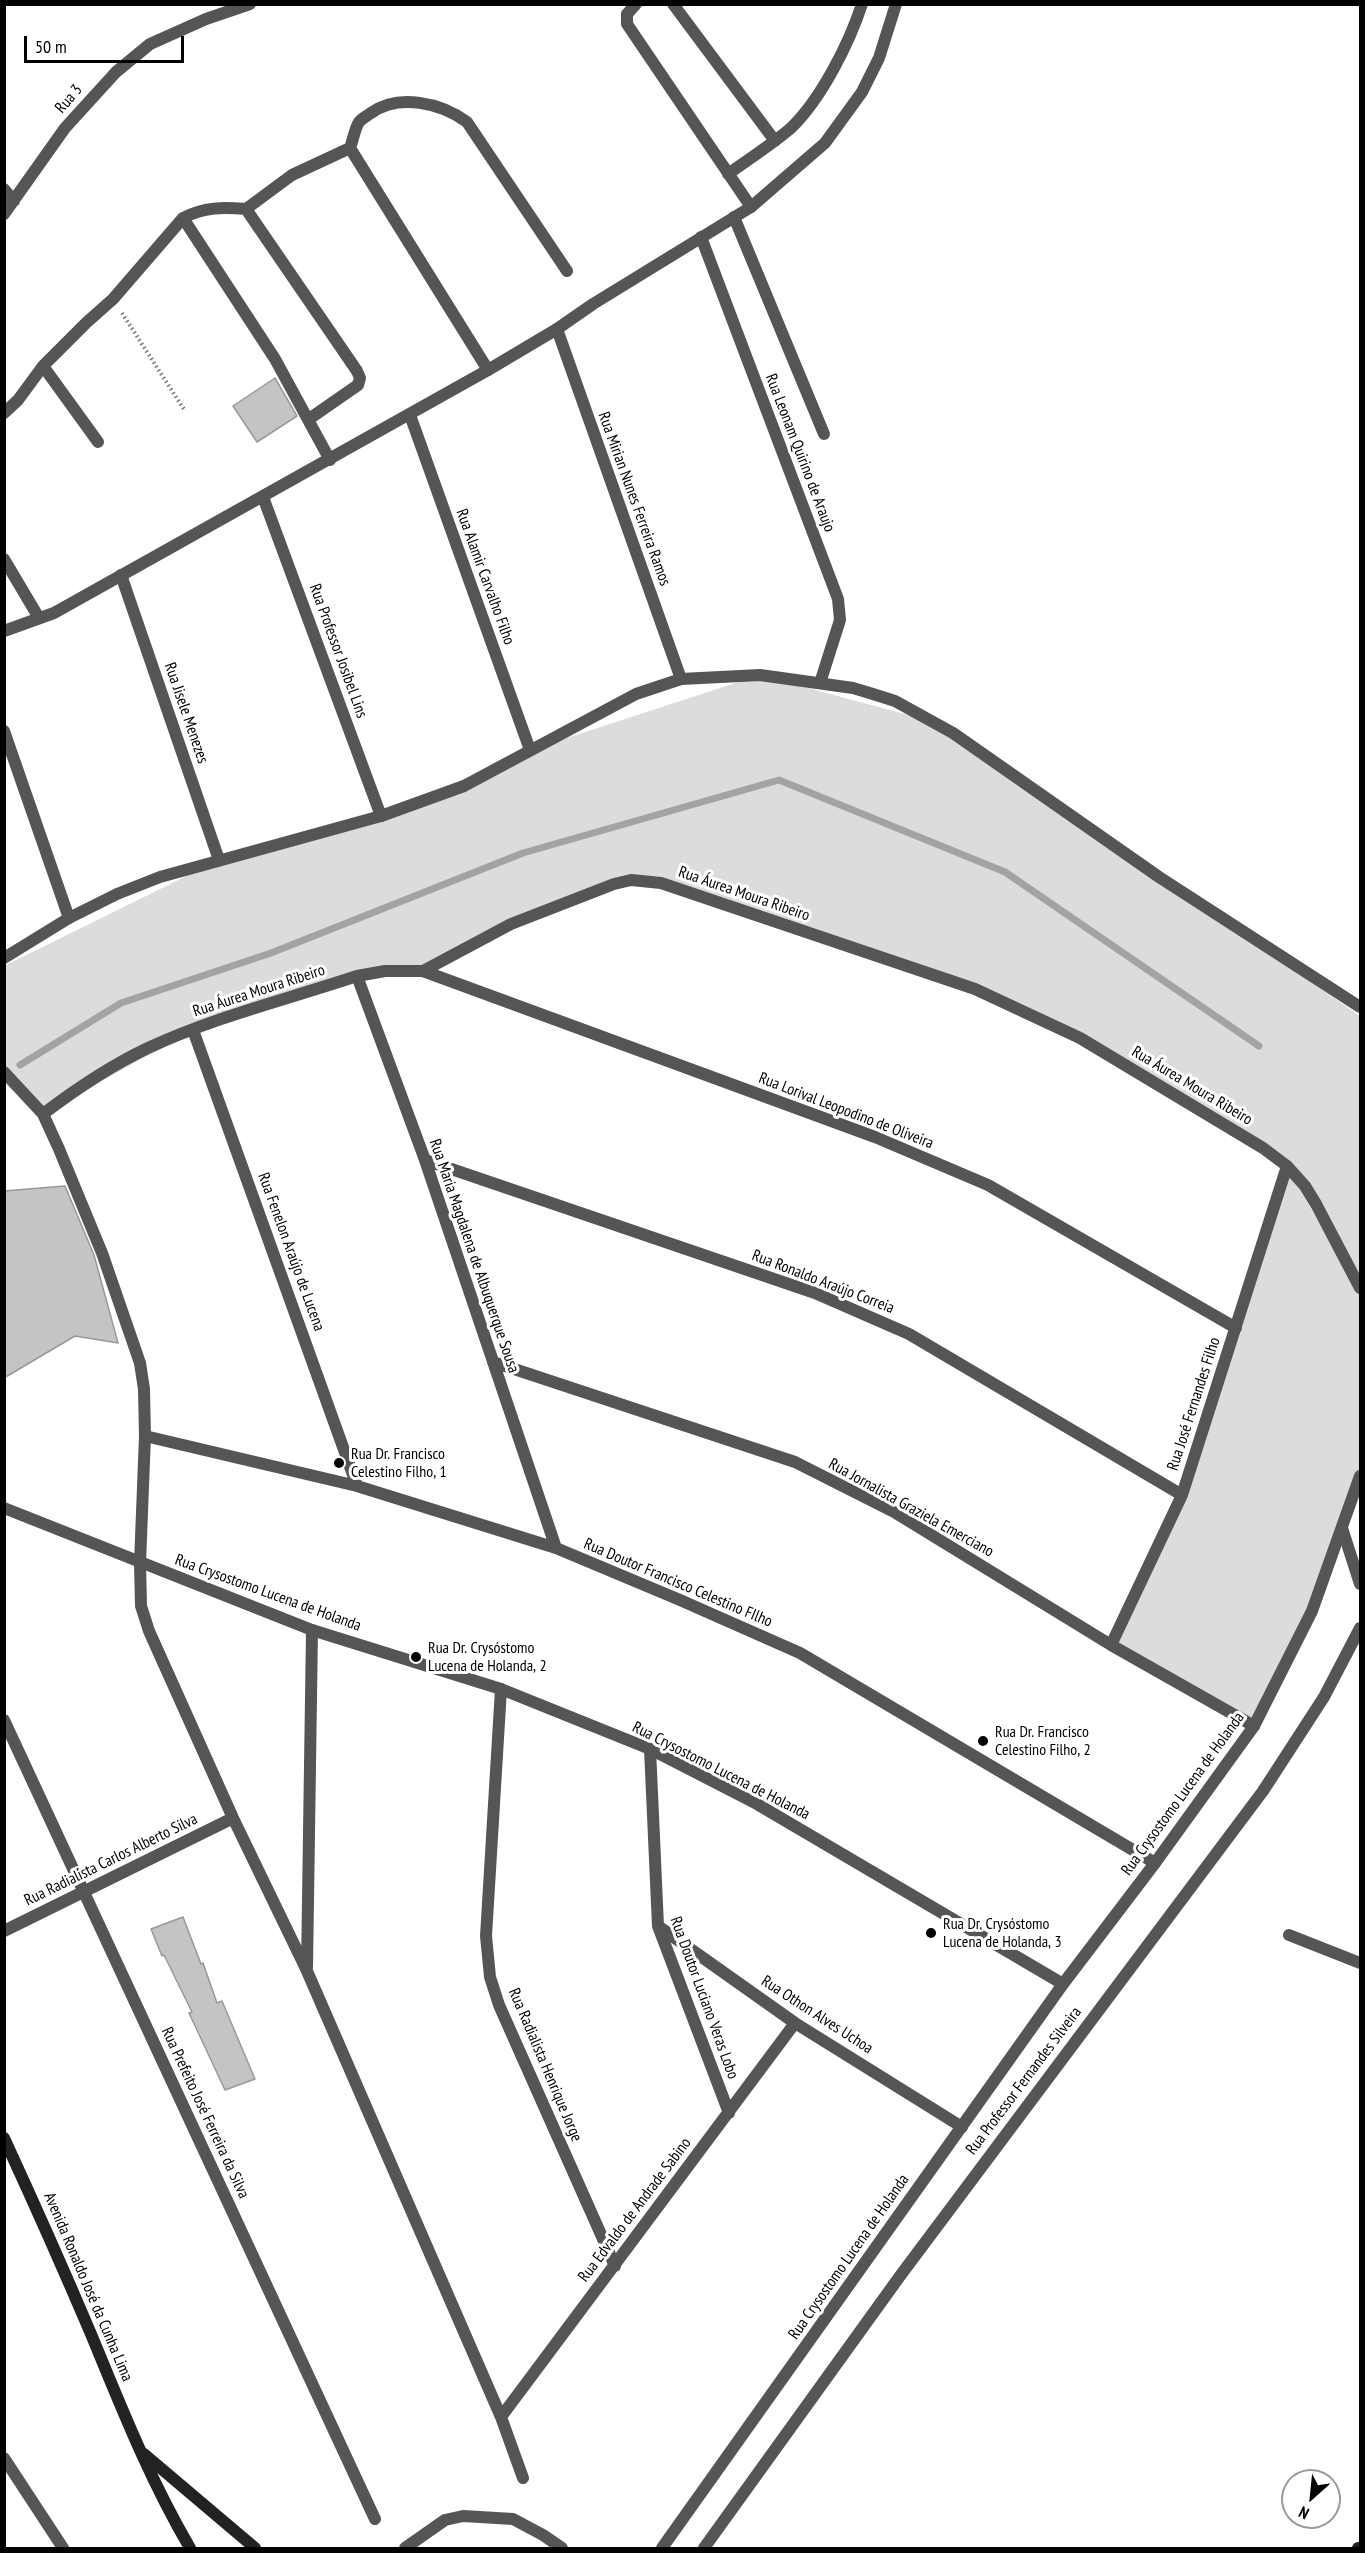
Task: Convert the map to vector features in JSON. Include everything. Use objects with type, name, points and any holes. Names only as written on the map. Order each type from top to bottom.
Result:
[{"type":"main road","name":"Avenida Ronaldo José da Cunha Lima","points":[[4,2138],[64,2270],[140,2450],[166,2506],[190,2548]]},
{"type":"main road","name":"Avenida Ronaldo José da Cunha Lima","points":[[140,2450],[255,2548]]},
{"type":"street","name":"Rua 3","points":[[4,214],[65,128],[116,72],[150,44],[250,4]]},
{"type":"street","points":[[636,4],[627,14],[627,24],[751,207]]},
{"type":"street","points":[[674,4],[775,141]]},
{"type":"street","points":[[728,174],[775,141],[793,126],[810,106],[843,51],[862,4]]},
{"type":"street","points":[[4,631],[54,613],[410,415],[557,329],[593,304],[751,207],[825,143],[850,109],[862,92],[879,58],[896,4]]},
{"type":"street","points":[[4,413],[18,400],[44,366],[113,299],[183,218],[214,207],[246,209],[291,175],[350,148],[360,121],[375,110],[390,104],[406,101],[452,112],[467,122],[567,271]]},
{"type":"street","points":[[350,148],[488,369]]},
{"type":"street","points":[[4,189],[14,201]]},
{"type":"street","points":[[246,209],[360,378],[358,385],[309,419]]},
{"type":"street","points":[[734,217],[824,434]]},
{"type":"street","points":[[183,218],[275,359],[330,460]]},
{"type":"street","name":"Rua Leonam Quirino de Araujo","points":[[701,237],[838,599],[840,620],[820,683]]},
{"type":"street","name":"Rua Mirian Nunes Ferreira Ramos","points":[[557,329],[681,679]]},
{"type":"street","points":[[44,366],[98,442]]},
{"type":"street","name":"Rua Alamir Carvalho Filho","points":[[410,415],[530,750]]},
{"type":"street","name":"Rua Professor Josibel Lins","points":[[263,497],[381,816]]},
{"type":"street","points":[[4,559],[39,618]]},
{"type":"street","name":"Rua Jisele Menezes","points":[[121,576],[219,860]]},
{"type":"street","points":[[4,958],[69,918],[117,894],[160,877],[381,816],[464,786],[636,694],[681,679],[760,675],[853,688],[895,701],[953,733],[1159,877],[1360,1007]]},
{"type":"street","points":[[4,731],[69,918]]},
{"type":"street","name":"Rua Áurea Moura Ribeiro","points":[[43,1114],[107,1070],[149,1048],[193,1030],[357,976],[385,971],[423,971],[511,924],[614,884],[631,880],[661,883],[975,989],[1080,1038],[1263,1148],[1287,1166],[1316,1204],[1360,1288]]},
{"type":"street","name":"Rua Lorival Leopodino de Oliveira","points":[[423,971],[874,1137],[988,1185],[1236,1328]]},
{"type":"street","name":"Rua Maria Magdalena de Albuquerque Sousa","points":[[357,976],[425,1160],[556,1548]]},
{"type":"street","name":"Rua Fenelon Araújo de Lucena","points":[[193,1030],[357,1486]]},
{"type":"street","points":[[4,1072],[43,1114],[75,1185],[129,1327],[140,1363],[144,1389],[145,1436],[140,1563],[141,1606],[149,1631],[233,1818],[307,1971],[501,2417],[524,2478]]},
{"type":"street","name":"Rua Ronaldo Araújo Correia","points":[[425,1160],[804,1289],[874,1318],[909,1334],[1182,1495]]},
{"type":"street","name":"Rua José Fernandes Filho","points":[[1111,1644],[1182,1495],[1287,1166]]},
{"type":"street","name":"Rua Jornalista Graziela Emerciano","points":[[493,1362],[795,1462],[894,1512],[1111,1644],[1254,1726]]},
{"type":"street","name":"Rua Doutor Francisco Celestino FIlho","points":[[145,1436],[357,1486],[556,1548],[800,1653],[1155,1863]]},
{"type":"street","name":"Rua Crysostomo Lucena de Holanda","points":[[662,2548],[1063,1984],[1155,1863],[1254,1726],[1308,1620],[1360,1476]]},
{"type":"street","name":"Rua Crysostomo Lucena de Holanda","points":[[4,1508],[312,1630],[501,1689],[650,1749],[758,1804],[1063,1984]]},
{"type":"street","points":[[1342,1528],[1360,1584]]},
{"type":"street","name":"Rua Professor Fernandes Silveira","points":[[704,2548],[900,2276],[1263,1791],[1324,1697],[1360,1628]]},
{"type":"street","points":[[307,1971],[312,1630]]},
{"type":"street","name":"Rua Radialista Henrique Jorge","points":[[501,1689],[486,1936],[490,1977],[499,2004],[615,2266]]},
{"type":"street","name":"Rua Prefeito José Ferreira da Silva","points":[[4,1720],[375,2519]]},
{"type":"street","name":"Rua Doutor Luciano Veras Lobo","points":[[650,1749],[658,1926],[729,2113]]},
{"type":"street","name":"Rua Radialista Carlos Alberto Silva","points":[[4,1931],[233,1818]]},
{"type":"street","name":"Rua Othon Alves Uchoa","points":[[658,1926],[795,2023],[962,2127]]},
{"type":"street","points":[[1288,1935],[1360,1963]]},
{"type":"street","name":"Rua Edvaldo de Andrade Sabino","points":[[501,2417],[795,2023]]},
{"type":"street","points":[[4,2458],[63,2548]]},
{"type":"street","points":[[405,2548],[445,2520],[463,2516],[513,2519],[562,2548]]},
{"type":"path","points":[[113,299],[185,411]]},
{"type":"shaded area","points":[[760,675],[934,722],[1360,1016],[1360,1288],[1299,1187],[1360,1295],[1360,1476],[1324,1578],[1254,1726],[1111,1645],[1182,1495],[1285,1171],[1263,1147],[1080,1038],[975,989],[661,883],[614,884],[511,924],[423,971],[357,976],[193,1030],[43,1114],[5,1072],[4,966],[219,860],[381,816],[530,750]]},
{"type":"building","points":[[275,378],[297,416],[257,442],[233,406]]},
{"type":"building","points":[[65,1186],[94,1255],[118,1343],[75,1336],[4,1378],[4,1191]]},
{"type":"building","points":[[183,1917],[217,2003],[222,2001],[255,2079],[225,2090],[189,2013],[192,2012],[164,1955],[162,1956],[151,1929]]},
{"type":"waterway","points":[[20,1065],[121,1003],[271,953],[523,853],[779,780],[1005,872],[1259,1046]]},
{"type":"place","name":"Rua Dr. Francisco Celestino Filho, 1","points":[[339,1463]]},
{"type":"place","name":"Rua Dr. Crysóstomo Lucena de Holanda, 2","points":[[416,1657]]},
{"type":"place","name":"Rua Dr. Francisco Celestino Filho, 2","points":[[983,1741]]},
{"type":"place","name":"Rua Dr. Crysóstomo Lucena de Holanda, 3","points":[[931,1933]]}]
